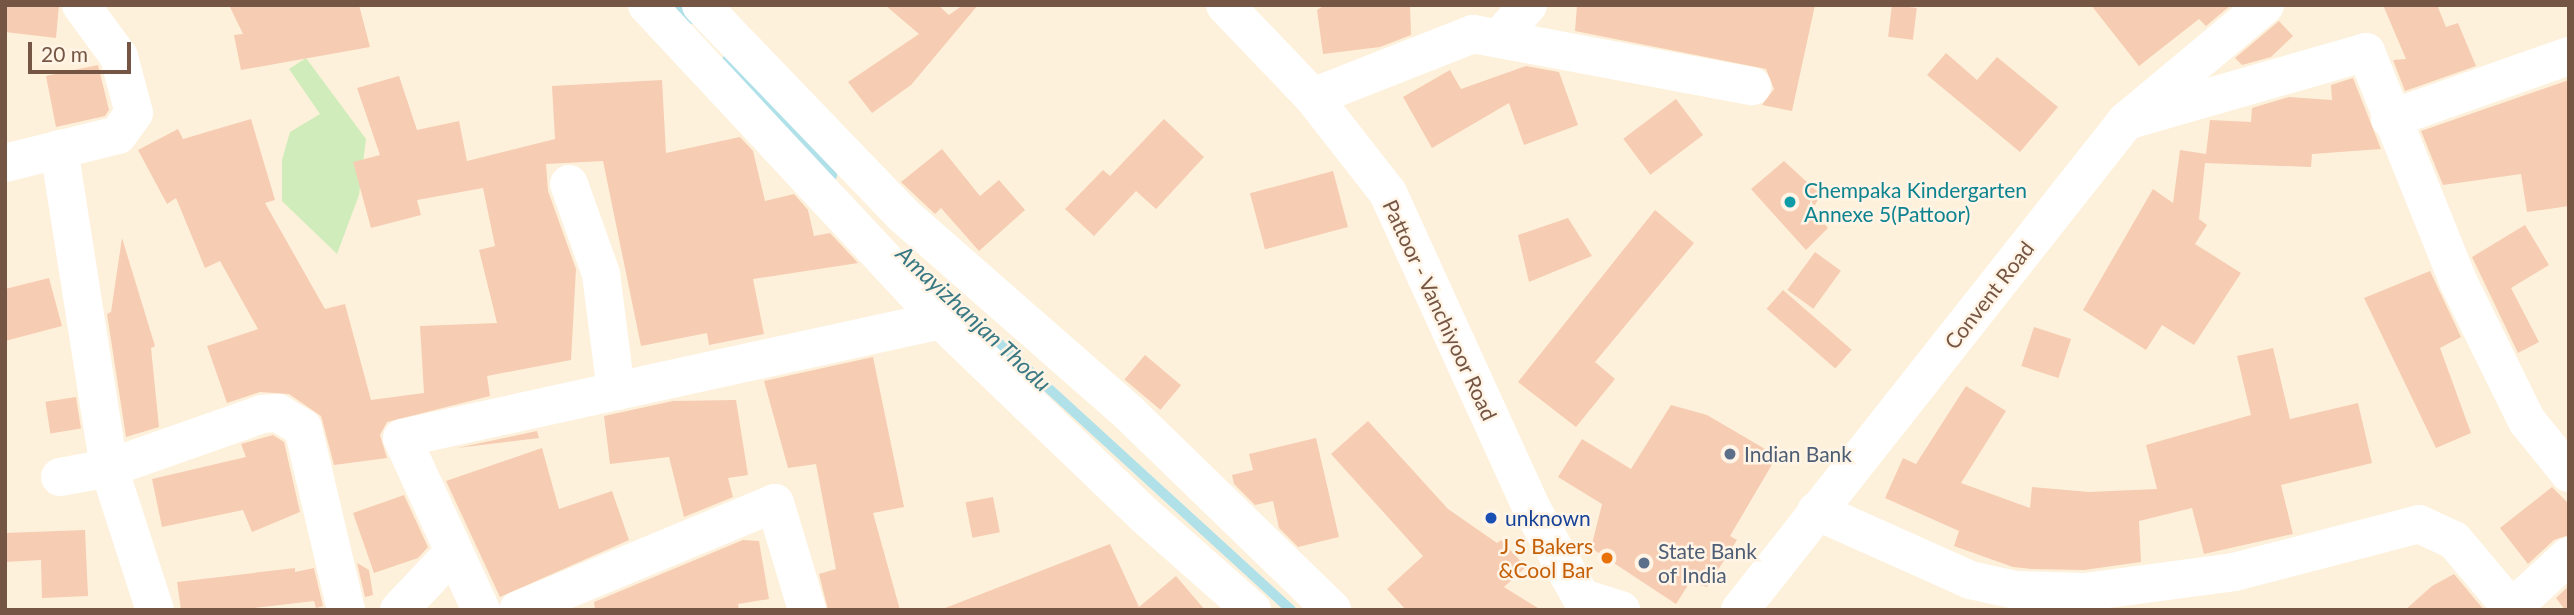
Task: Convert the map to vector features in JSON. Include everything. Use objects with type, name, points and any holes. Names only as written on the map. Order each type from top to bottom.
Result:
[{"type":"street","points":[[5,163],[118,135],[134,113],[119,57],[81,5]]},
{"type":"street","points":[[647,5],[941,320],[1142,513],[1252,610]]},
{"type":"street","points":[[701,5],[903,215],[1129,413],[1332,610]]},
{"type":"street","name":"Pattoor - Vanchiyoor Road","points":[[1225,5],[1313,97],[1388,193],[1532,509],[1585,604]]},
{"type":"street","points":[[1501,36],[1528,5]]},
{"type":"street","name":"Convent Road","points":[[1740,610],[2126,121],[2265,5]]},
{"type":"street","points":[[1313,97],[1473,34],[1501,36],[1752,86]]},
{"type":"street","points":[[2126,121],[2366,52],[2390,119],[2458,281],[2527,421],[2569,473]]},
{"type":"street","points":[[2390,119],[2569,55]]},
{"type":"street","points":[[59,149],[109,468],[155,610]]},
{"type":"street","points":[[569,184],[601,274],[616,391]]},
{"type":"street","points":[[481,610],[452,555],[402,438],[941,320]]},
{"type":"street","points":[[60,477],[109,468],[262,414],[278,413],[303,428],[346,610]]},
{"type":"street","points":[[518,610],[775,503],[807,610]]},
{"type":"street","points":[[1816,511],[1970,580],[2053,600],[2085,592],[2234,572],[2419,524],[2454,540],[2512,609],[2569,556]]},
{"type":"street","points":[[399,610],[452,555]]},
{"type":"street","points":[[1585,604],[1621,610]]},
{"type":"green space","points":[[306,58],[366,139],[359,195],[337,254],[282,201],[282,160],[290,132],[320,114],[289,69]]},
{"type":"building","points":[[5,5],[59,5],[56,38],[5,32]]},
{"type":"building","points":[[229,5],[359,5],[370,47],[241,70],[234,35],[243,34]]},
{"type":"building","points":[[885,5],[938,5],[949,15],[963,5],[978,5],[911,85],[872,113],[848,82],[919,34]]},
{"type":"building","points":[[1325,5],[1410,5],[1411,35],[1380,47],[1323,54],[1317,10]]},
{"type":"building","points":[[1577,5],[1815,5],[1792,111],[1762,105],[1774,89],[1766,69],[1575,31]]},
{"type":"building","points":[[1892,5],[1917,8],[1913,40],[1888,37]]},
{"type":"building","points":[[2091,5],[2231,5],[2206,26],[2199,19],[2139,66]]},
{"type":"building","points":[[2383,5],[2437,5],[2446,27],[2458,23],[2476,66],[2405,91],[2393,60],[2406,59]]},
{"type":"building","points":[[2279,21],[2293,36],[2271,57],[2242,65],[2235,58]]},
{"type":"building","points":[[1946,53],[1977,80],[1997,57],[2058,107],[2020,152],[1927,75]]},
{"type":"building","points":[[98,65],[109,110],[105,116],[56,127],[46,76]]},
{"type":"building","points":[[1526,66],[1559,72],[1578,125],[1524,145],[1509,103],[1432,148],[1403,97],[1450,70],[1461,89]]},
{"type":"building","points":[[399,76],[417,130],[459,121],[467,161],[555,139],[552,86],[662,80],[666,153],[740,137],[753,151],[765,201],[794,194],[808,210],[814,236],[830,233],[858,263],[753,279],[764,334],[709,345],[707,333],[641,346],[603,161],[546,164],[548,191],[576,269],[571,360],[487,376],[490,396],[387,422],[380,435],[387,458],[334,465],[321,416],[289,394],[260,392],[227,403],[207,346],[258,329],[220,261],[205,268],[176,198],[167,204],[138,150],[178,129],[183,139],[251,119],[275,200],[265,203],[325,309],[345,304],[371,400],[424,393],[420,326],[497,323],[479,250],[495,246],[483,188],[417,200],[421,215],[371,228],[353,162],[380,155],[357,88]]},
{"type":"building","points":[[2353,78],[2381,149],[2312,154],[2311,167],[2205,163],[2199,219],[2207,225],[2195,244],[2241,273],[2194,345],[2162,325],[2146,350],[2083,310],[2153,189],[2173,203],[2180,150],[2206,154],[2210,120],[2251,122],[2252,108],[2289,97],[2332,100],[2331,85]]},
{"type":"building","points":[[2569,80],[2569,206],[2527,212],[2521,174],[2443,185],[2421,131]]},
{"type":"building","points":[[1676,99],[1703,135],[1650,175],[1623,139]]},
{"type":"building","points":[[1164,119],[1204,157],[1156,209],[1136,191],[1094,236],[1065,209],[1103,170],[1110,176]]},
{"type":"building","points":[[942,149],[980,196],[999,180],[1025,210],[979,251],[941,208],[935,214],[901,182]]},
{"type":"building","name":"Chempaka Kindergarten Annexe 5(Pattoor)","points":[[1784,161],[1821,195],[1813,208],[1828,228],[1806,250],[1751,189]]},
{"type":"building","points":[[1333,171],[1348,227],[1265,249],[1250,193]]},
{"type":"building","points":[[1655,210],[1694,243],[1595,362],[1615,379],[1576,427],[1518,382]]},
{"type":"building","points":[[1568,218],[1592,256],[1529,282],[1518,235]]},
{"type":"building","points":[[2525,225],[2549,265],[2511,288],[2539,342],[2518,353],[2472,257]]},
{"type":"building","points":[[122,238],[155,346],[151,348],[159,427],[126,437],[107,314],[111,312]]},
{"type":"building","points":[[1815,252],[1841,271],[1813,309],[1787,290]]},
{"type":"building","points":[[2430,271],[2461,337],[2440,348],[2471,433],[2436,448],[2364,298]]},
{"type":"building","points":[[49,278],[62,326],[5,341],[5,289]]},
{"type":"building","points":[[1783,290],[1852,350],[1835,369],[1767,309]]},
{"type":"building","points":[[2034,327],[2071,339],[2058,378],[2021,366]]},
{"type":"building","points":[[2273,348],[2290,419],[2358,403],[2372,463],[2281,485],[2293,534],[2204,554],[2192,508],[2139,521],[2141,562],[2084,570],[2032,569],[2013,567],[1954,546],[1959,531],[1885,498],[1903,458],[1916,464],[1966,386],[2006,411],[1961,483],[2030,508],[2032,487],[2089,492],[2157,489],[2146,445],[2251,415],[2237,356]]},
{"type":"building","points":[[1145,355],[1181,385],[1160,410],[1124,380]]},
{"type":"building","points":[[873,357],[904,507],[873,513],[900,610],[828,610],[819,574],[836,569],[816,464],[788,468],[764,381]]},
{"type":"building","points":[[76,397],[81,429],[50,433],[45,402]]},
{"type":"building","points":[[736,400],[748,475],[728,478],[733,497],[684,517],[669,457],[610,464],[604,416],[673,401]]},
{"type":"building","points":[[1671,405],[1707,415],[1777,456],[1730,536],[1737,540],[1707,587],[1690,582],[1676,604],[1591,548],[1602,504],[1558,477],[1582,439],[1631,469]]},
{"type":"building","points":[[1368,421],[1448,509],[1497,543],[1501,540],[1526,567],[1504,587],[1541,610],[1406,610],[1387,589],[1423,556],[1331,454]]},
{"type":"building","points":[[537,431],[539,438],[457,448]]},
{"type":"building","points":[[273,435],[284,442],[300,512],[252,532],[243,510],[162,527],[152,479],[246,457],[241,444]]},
{"type":"building","points":[[1316,438],[1339,537],[1298,547],[1279,528],[1273,501],[1255,505],[1234,484],[1232,475],[1253,470],[1249,454]]},
{"type":"building","points":[[542,448],[559,509],[612,491],[629,540],[500,597],[446,481]]},
{"type":"building","points":[[2552,487],[2569,504],[2569,535],[2554,540],[2528,564],[2500,528]]},
{"type":"building","points":[[404,495],[428,547],[418,558],[374,573],[353,513]]},
{"type":"building","points":[[993,497],[1000,532],[972,538],[966,502]]},
{"type":"building","points":[[85,530],[88,596],[42,598],[41,560],[5,562],[5,533]]},
{"type":"building","points":[[743,540],[759,541],[769,599],[738,604],[739,610],[595,610],[594,602]]},
{"type":"building","points":[[1110,544],[1139,607],[1176,576],[1205,610],[940,610]]},
{"type":"building","points":[[357,563],[369,570],[373,595],[365,597]]},
{"type":"building","points":[[295,568],[295,572],[314,568],[323,606],[316,608],[314,601],[236,610],[181,610],[177,582]]},
{"type":"building","points":[[2454,574],[2484,610],[2405,610],[2432,586]]},
{"type":"building","points":[[2569,586],[2569,610],[2565,610],[2556,598]]},
{"type":"waterway","name":"Amayizhanjan Thodu","points":[[678,5],[691,19]]},
{"type":"waterway","name":"Amayizhanjan Thodu","points":[[727,60],[832,175]]},
{"type":"waterway","name":"Amayizhanjan Thodu","points":[[918,269],[1291,610]]},
{"type":"place","name":"Chempaka Kindergarten Annexe 5(Pattoor)","points":[[1790,202]]},
{"type":"place","name":"Indian Bank","points":[[1730,454]]},
{"type":"place","name":"unknown","points":[[1491,518]]},
{"type":"place","name":"J S Bakers &Cool Bar","points":[[1607,558]]},
{"type":"place","name":"State Bank of India","points":[[1644,563]]}]
